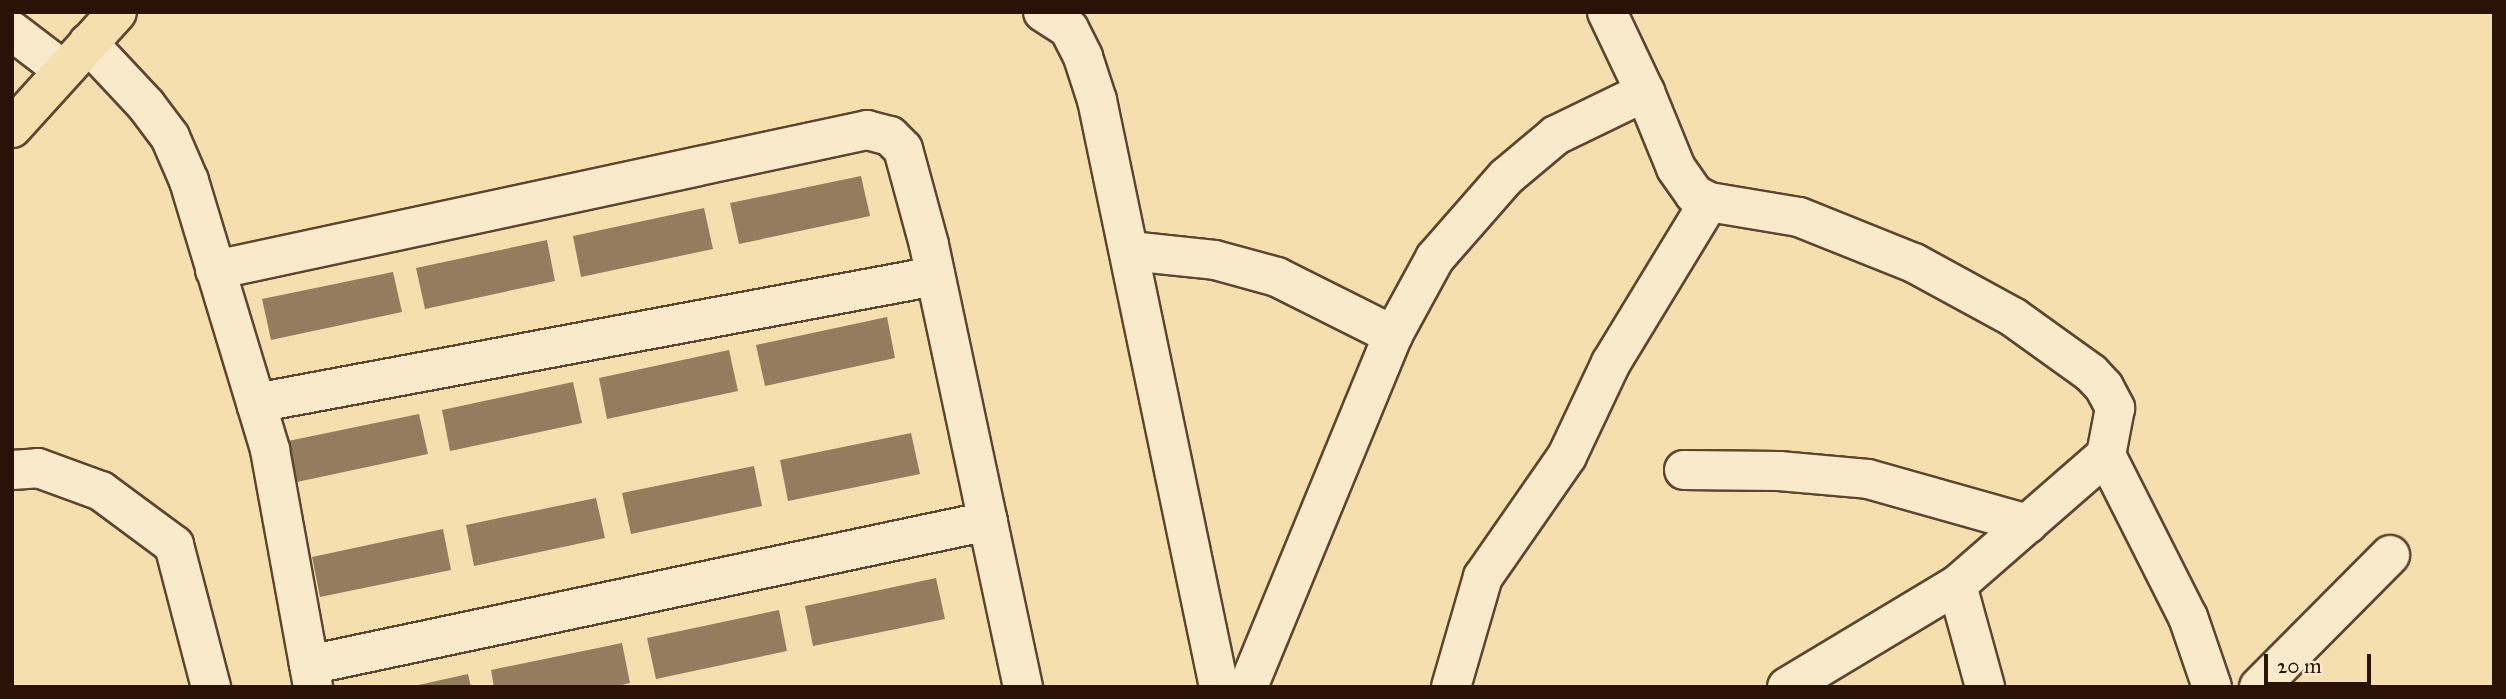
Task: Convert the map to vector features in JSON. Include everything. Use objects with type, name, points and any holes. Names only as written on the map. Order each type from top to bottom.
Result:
[{"type":"main road","points":[[12,128],[117,12]]},
{"type":"street","points":[[1607,12],[1645,92],[1676,168],[1694,194],[1709,202],[1799,217],[1914,263],[2013,317],[2091,373],[2104,387],[2115,408],[2106,455],[1957,585],[1787,687]]},
{"type":"street","points":[[1062,18],[1083,57],[1097,100],[1219,687]]},
{"type":"street","points":[[12,31],[75,56],[146,105],[170,137],[189,181],[270,450],[311,676],[988,521]]},
{"type":"street","points":[[1248,687],[1393,335],[1435,258],[1506,177],[1556,135],[1645,92]]},
{"type":"street","points":[[215,270],[867,130],[890,136],[904,149],[935,276],[1023,687]]},
{"type":"street","points":[[1451,687],[1483,577],[1567,456],[1611,363],[1709,202]]},
{"type":"street","points":[[1130,251],[1215,260],[1277,277],[1393,335]]},
{"type":"street","points":[[256,403],[935,276]]},
{"type":"street","points":[[2106,455],[2188,617],[2212,687]]},
{"type":"street","points":[[12,470],[38,468],[101,491],[174,545],[211,687]]},
{"type":"street","points":[[1685,470],[1779,471],[1868,479],[2028,524]]},
{"type":"street","points":[[2259,687],[2390,555]]},
{"type":"street","points":[[1957,585],[1985,687]]},
{"type":"building","points":[[861,176],[870,216],[739,244],[730,203]]},
{"type":"building","points":[[704,208],[713,249],[581,277],[573,236]]},
{"type":"building","points":[[547,240],[555,281],[425,309],[416,268]]},
{"type":"building","points":[[393,272],[402,312],[271,340],[262,299]]},
{"type":"building","points":[[887,317],[895,358],[765,386],[756,345]]},
{"type":"building","points":[[729,350],[738,391],[607,419],[599,378]]},
{"type":"building","points":[[573,382],[582,423],[450,451],[442,410]]},
{"type":"building","points":[[419,414],[428,454],[297,482],[288,441]]},
{"type":"building","points":[[911,433],[920,474],[788,501],[780,460]]},
{"type":"building","points":[[754,466],[762,506],[631,534],[622,493]]},
{"type":"building","points":[[596,498],[605,538],[474,566],[466,525]]},
{"type":"building","points":[[443,529],[451,570],[320,597],[312,557]]},
{"type":"building","points":[[936,578],[945,619],[813,646],[805,606]]},
{"type":"building","points":[[779,610],[787,651],[656,679],[647,638]]},
{"type":"building","points":[[622,643],[630,683],[614,687],[494,687],[491,670]]},
{"type":"building","points":[[468,674],[471,687],[414,687],[414,686]]}]
